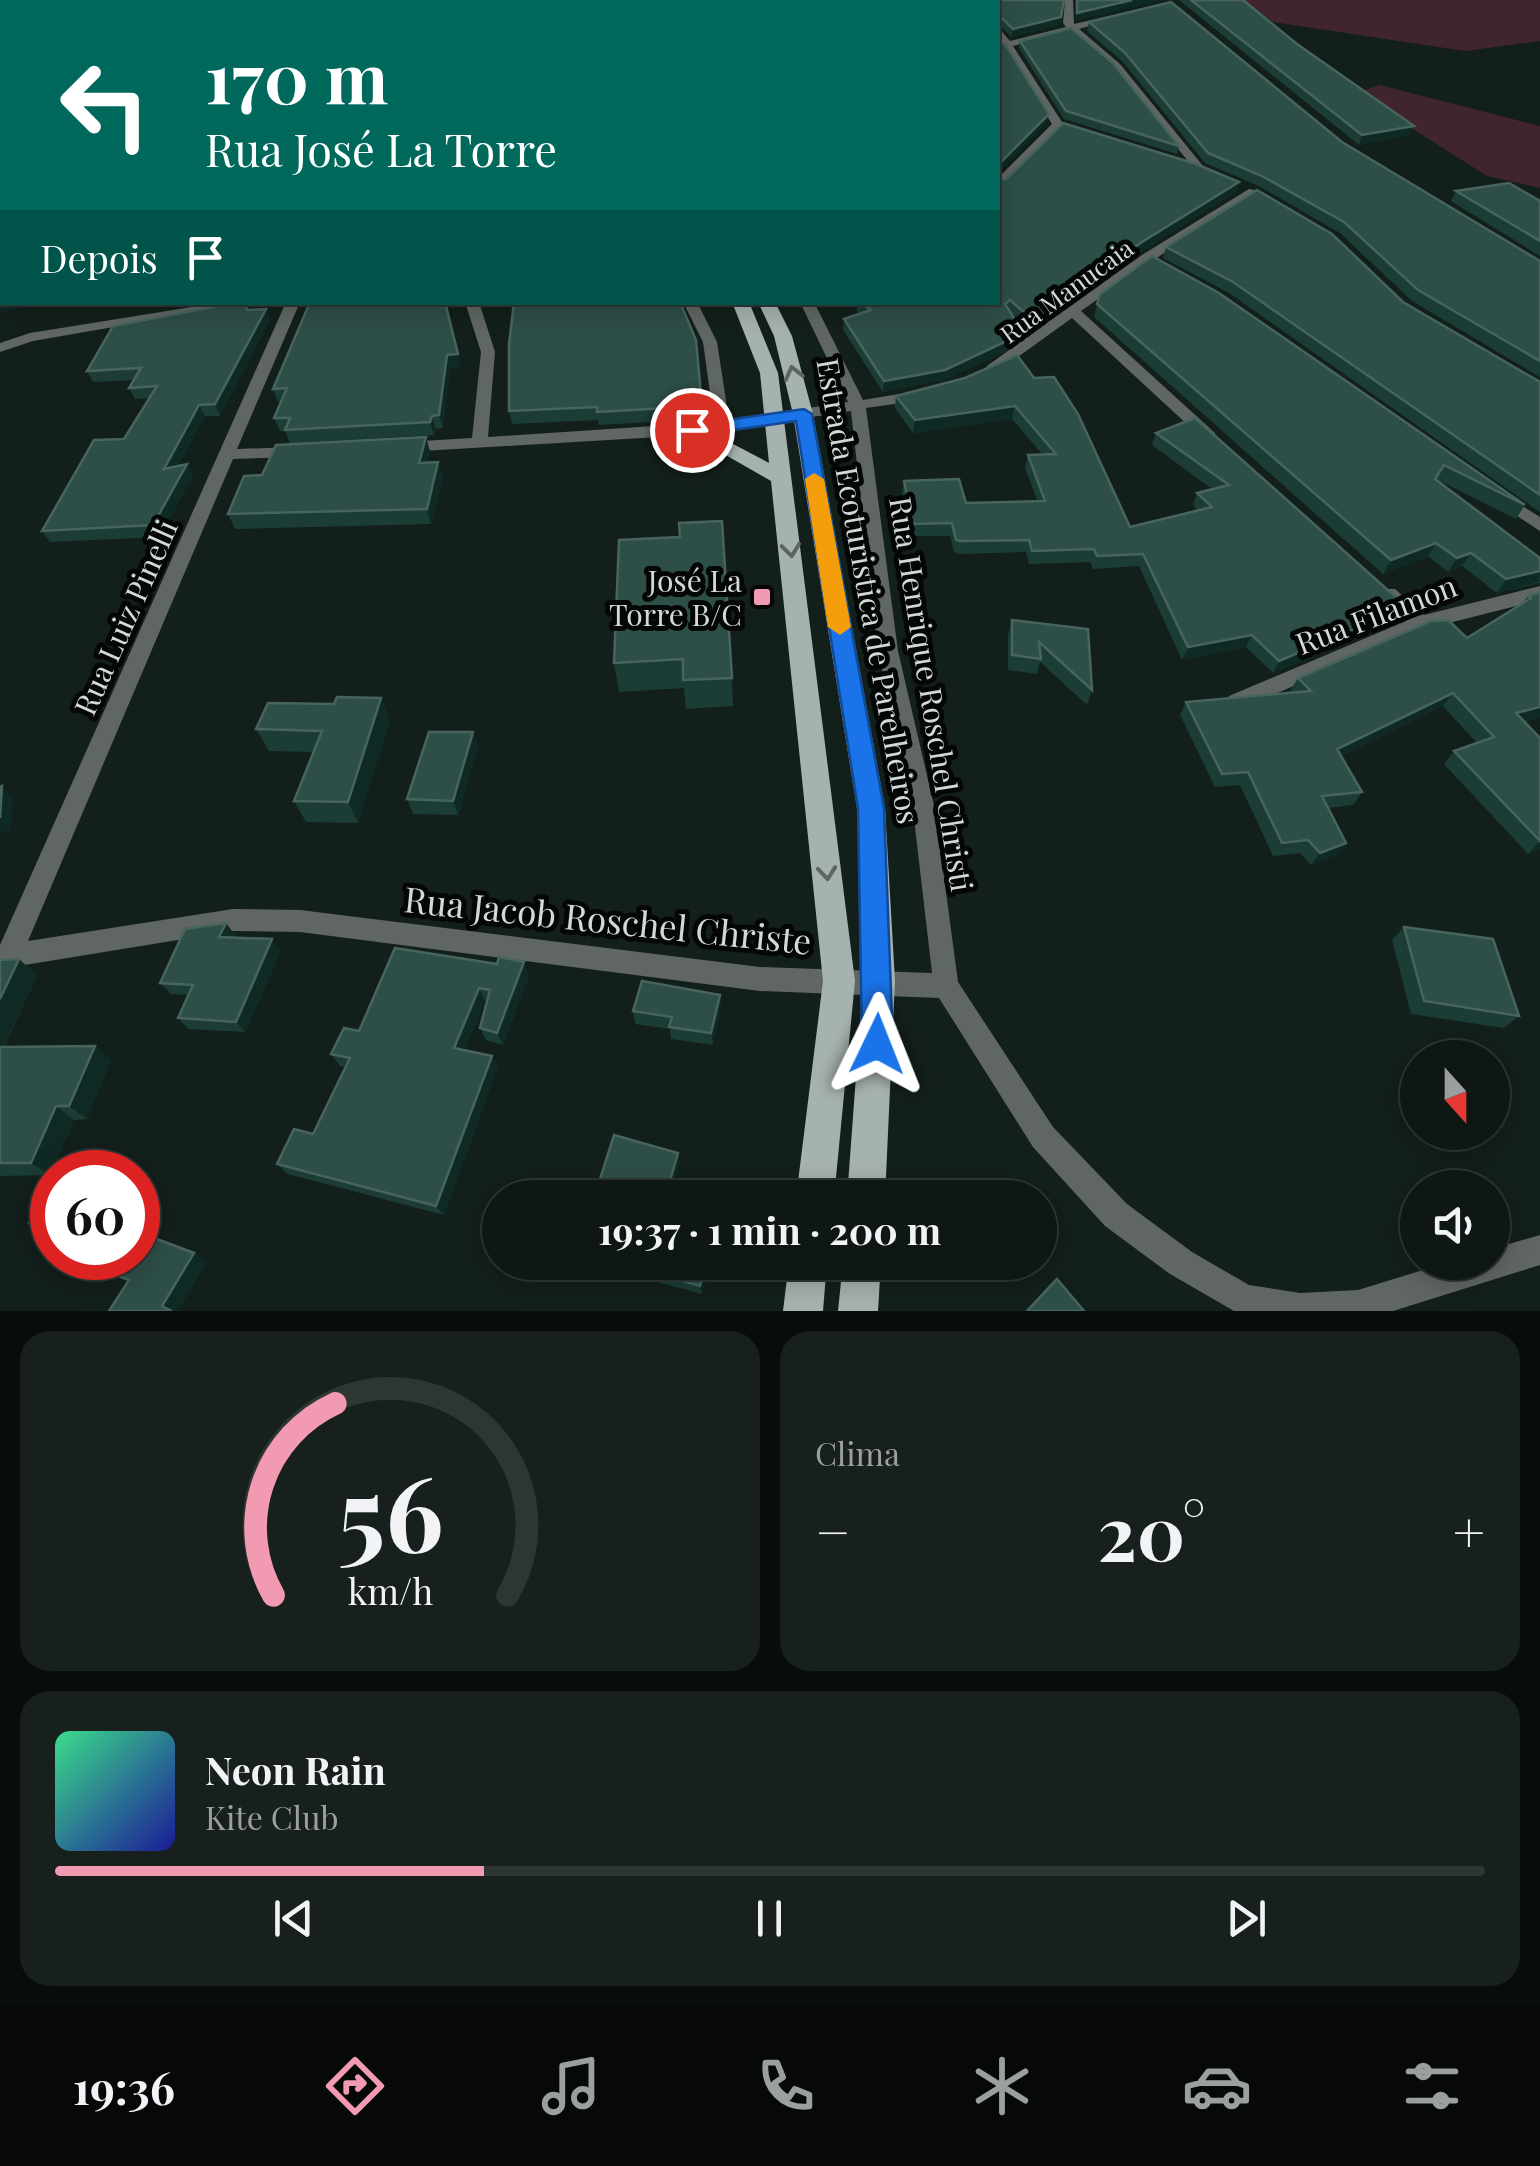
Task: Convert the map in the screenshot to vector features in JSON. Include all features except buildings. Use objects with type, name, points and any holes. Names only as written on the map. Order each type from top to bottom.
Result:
[{"type":"main road","name":"Estrada Ecoturistica de Parelheiros","points":[[741,305],[789,416],[782,478],[839,981],[817,1180]]},
{"type":"main road","name":"Estrada Ecoturistica de Parelheiros","points":[[768,305],[783,336],[789,416],[871,808],[879,981],[867,1180]]},
{"type":"main road","points":[[692,430],[782,478]]},
{"type":"main road","points":[[802,1311],[806,1280]]},
{"type":"main road","points":[[858,1311],[861,1280]]},
{"type":"street","points":[[1069,0],[1067,23],[1117,66],[1199,168]]},
{"type":"street","points":[[1093,135],[1058,124],[1001,45],[1141,10]]},
{"type":"street","points":[[1000,182],[1058,124]]},
{"type":"street","points":[[1164,157],[1217,175]]},
{"type":"street","points":[[1237,184],[1268,200]]},
{"type":"street","name":"Rua Manucaia","points":[[984,374],[1147,258],[1252,191]]},
{"type":"street","points":[[1147,258],[1165,266]]},
{"type":"street","points":[[0,348],[61,332],[233,305]]},
{"type":"street","name":"Rua Luiz Pinelli","points":[[5,956],[293,305]]},
{"type":"street","points":[[473,305],[488,352],[480,444]]},
{"type":"street","points":[[692,305],[710,342],[722,426]]},
{"type":"street","name":"Rua Henrique Roschel Christi","points":[[809,305],[858,406],[888,651],[924,810],[946,986]]},
{"type":"street","points":[[1074,312],[1226,452]]},
{"type":"street","points":[[383,448],[692,430],[935,391]]},
{"type":"street","points":[[228,454],[306,451]]},
{"type":"street","points":[[1490,490],[1540,525]]},
{"type":"street","points":[[1376,584],[1420,623]]},
{"type":"street","name":"Rua Filamon","points":[[1236,702],[1420,623],[1540,593]]},
{"type":"street","name":"Rua Jacob Roschel Christe","points":[[5,956],[233,920],[300,921],[760,979],[946,986]]},
{"type":"street","points":[[946,986],[1042,1137],[1079,1176],[1129,1224],[1181,1263],[1244,1300],[1300,1309],[1358,1306],[1540,1250]]},
{"type":"shaded area","points":[[1243,0],[1540,0],[1540,41],[1465,51],[1273,22]]},
{"type":"shaded area","points":[[1380,85],[1540,126],[1540,188],[1487,176],[1356,93]]},
{"type":"slow traffic","points":[[814,479],[840,627]]},
{"type":"place","name":"José La Torre B/C","points":[[762,597]]},
{"type":"route","points":[[692,430],[804,414],[871,808],[879,981],[877,1044]]}]
